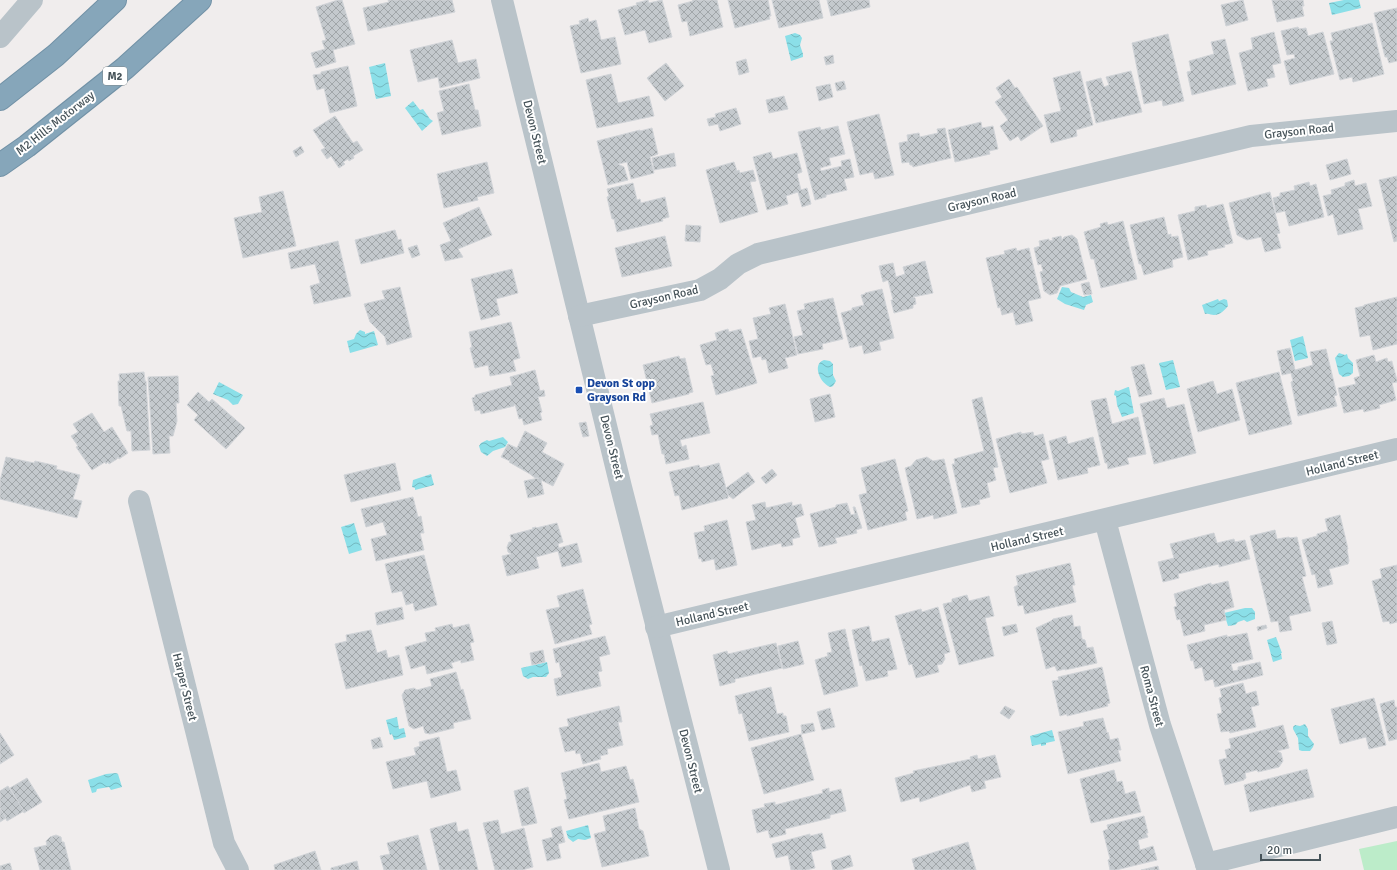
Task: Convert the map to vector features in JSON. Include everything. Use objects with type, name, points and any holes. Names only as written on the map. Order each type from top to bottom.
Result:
[{"type":"highway","points":[[0,99],[56,55],[115,0]]},
{"type":"highway","name":"M2 Hills Motorway","points":[[0,165],[27,146],[125,68],[200,0]]},
{"type":"street","points":[[0,37],[32,0]]},
{"type":"street","name":"Devon Street","points":[[502,0],[656,627],[719,870]]},
{"type":"street","name":"Grayson Road","points":[[579,316],[700,290],[720,279],[738,264],[758,254],[1228,141],[1251,136],[1397,121]]},
{"type":"street","name":"Holland Street","points":[[656,627],[1397,450]]},
{"type":"street","name":"Harper Street","points":[[139,501],[224,843],[238,870]]},
{"type":"street","name":"Roma Street","points":[[1105,520],[1160,726],[1207,867]]},
{"type":"street","points":[[1207,867],[1397,817]]},
{"type":"green space","points":[[1397,841],[1397,870],[1364,870],[1359,849]]},
{"type":"water","points":[[1344,0],[1359,0],[1361,8],[1332,15],[1329,3]]},
{"type":"water","points":[[795,33],[800,35],[802,38],[800,45],[803,57],[791,61],[785,36]]},
{"type":"water","points":[[385,63],[391,96],[376,99],[369,67]]},
{"type":"water","points":[[413,101],[420,110],[423,109],[433,121],[422,131],[405,108]]},
{"type":"water","points":[[1062,287],[1069,288],[1071,292],[1083,297],[1091,295],[1093,302],[1086,305],[1084,310],[1065,304],[1057,299]]},
{"type":"water","points":[[1218,299],[1219,301],[1224,299],[1227,300],[1227,308],[1218,314],[1205,314],[1202,305]]},
{"type":"water","points":[[360,330],[365,332],[365,334],[374,331],[378,345],[350,353],[347,341],[354,339]]},
{"type":"water","points":[[1303,336],[1308,358],[1295,361],[1290,340]]},
{"type":"water","points":[[1339,353],[1345,355],[1347,354],[1348,358],[1353,363],[1353,373],[1349,376],[1343,377],[1339,374],[1335,358]]},
{"type":"water","points":[[824,360],[830,361],[833,364],[833,375],[836,381],[831,387],[821,379],[819,374],[818,366],[820,362]]},
{"type":"water","points":[[1173,360],[1180,387],[1166,390],[1159,363]]},
{"type":"water","points":[[219,382],[243,395],[238,404],[233,405],[228,400],[213,394]]},
{"type":"water","points":[[1128,387],[1134,413],[1122,417],[1117,405],[1116,396],[1114,395],[1115,390],[1118,391]]},
{"type":"water","points":[[503,437],[508,442],[505,447],[493,451],[487,456],[481,452],[479,446],[481,443],[487,440],[489,441]]},
{"type":"water","points":[[431,474],[434,485],[415,490],[415,488],[412,487],[413,480]]},
{"type":"water","points":[[354,523],[362,550],[349,554],[341,527]]},
{"type":"water","points":[[1245,608],[1252,608],[1255,612],[1255,619],[1247,622],[1244,620],[1235,625],[1228,626],[1224,613]]},
{"type":"water","points":[[1276,637],[1282,653],[1282,659],[1273,662],[1267,640]]},
{"type":"water","points":[[547,662],[549,673],[546,677],[533,677],[528,679],[523,676],[521,668]]},
{"type":"water","points":[[397,717],[399,729],[404,728],[406,737],[394,740],[392,734],[390,735],[386,720]]},
{"type":"water","points":[[1305,724],[1308,729],[1308,736],[1314,744],[1310,751],[1299,750],[1298,738],[1293,729],[1295,725],[1300,726]]},
{"type":"water","points":[[1052,730],[1055,741],[1046,743],[1046,745],[1041,746],[1041,744],[1032,746],[1030,736]]},
{"type":"water","points":[[106,774],[118,774],[122,787],[111,790],[109,787],[97,789],[96,792],[92,793],[88,780]]},
{"type":"water","points":[[588,825],[591,838],[585,840],[578,839],[573,842],[568,838],[566,831]]},
{"type":"building","points":[[342,0],[355,44],[333,50],[336,62],[316,68],[311,53],[325,49],[322,41],[326,40],[316,7]]},
{"type":"building","points":[[388,0],[452,0],[455,12],[368,31],[363,8],[389,2]]},
{"type":"building","points":[[648,0],[649,3],[662,0],[672,37],[649,43],[645,30],[625,35],[618,10],[637,5],[636,3]]},
{"type":"building","points":[[692,0],[717,0],[723,27],[690,36],[687,21],[682,22],[678,5],[693,1]]},
{"type":"building","points":[[728,0],[768,0],[771,16],[769,16],[770,19],[735,28]]},
{"type":"building","points":[[772,0],[819,0],[823,18],[779,28]]},
{"type":"building","points":[[827,0],[869,0],[870,7],[831,16]]},
{"type":"building","points":[[1243,0],[1248,20],[1226,26],[1221,5]]},
{"type":"building","points":[[1272,0],[1303,0],[1304,6],[1302,6],[1304,16],[1277,22]]},
{"type":"building","points":[[1397,8],[1397,61],[1389,63],[1387,57],[1385,57],[1374,13]]},
{"type":"building","points":[[588,18],[589,22],[596,20],[601,40],[615,37],[621,64],[581,73],[570,26],[580,24],[579,21]]},
{"type":"building","points":[[1372,23],[1384,74],[1353,82],[1352,77],[1340,80],[1330,41],[1333,41],[1331,33]]},
{"type":"building","points":[[1298,27],[1299,29],[1306,28],[1308,36],[1323,32],[1334,74],[1290,85],[1284,61],[1295,58],[1294,54],[1287,55],[1281,31]]},
{"type":"building","points":[[1274,32],[1281,63],[1272,65],[1275,77],[1266,79],[1268,86],[1248,91],[1239,53],[1253,49],[1251,38]]},
{"type":"building","points":[[1168,34],[1184,101],[1163,106],[1162,100],[1144,104],[1132,43]]},
{"type":"building","points":[[1225,39],[1236,84],[1192,95],[1187,72],[1191,71],[1189,61],[1214,54],[1211,42]]},
{"type":"building","points":[[452,40],[458,63],[476,59],[480,78],[440,88],[438,77],[418,82],[410,50]]},
{"type":"building","points":[[833,55],[834,63],[826,65],[824,57]]},
{"type":"building","points":[[746,59],[749,72],[739,75],[736,62]]},
{"type":"building","points":[[666,63],[684,86],[665,101],[647,78]]},
{"type":"building","points":[[348,66],[357,106],[330,113],[324,88],[317,90],[313,75]]},
{"type":"building","points":[[1080,71],[1093,125],[1076,130],[1077,136],[1051,143],[1044,115],[1061,111],[1053,78]]},
{"type":"building","points":[[1131,71],[1142,112],[1096,123],[1086,82],[1101,78],[1104,87],[1109,85],[1106,77]]},
{"type":"building","points":[[611,74],[618,103],[649,96],[654,116],[597,128],[586,80]]},
{"type":"building","points":[[1009,79],[1015,88],[1017,87],[1043,126],[1021,141],[1018,136],[1010,141],[1000,126],[1008,120],[995,102],[1002,97],[996,88]]},
{"type":"building","points":[[844,81],[846,89],[837,91],[835,83]]},
{"type":"building","points":[[469,84],[475,110],[478,110],[481,126],[442,135],[437,113],[444,111],[439,91]]},
{"type":"building","points":[[830,84],[833,97],[819,101],[816,87]]},
{"type":"building","points":[[784,96],[788,109],[769,113],[766,100]]},
{"type":"building","points":[[736,108],[741,124],[720,131],[718,124],[709,126],[707,119],[716,117],[715,114]]},
{"type":"building","points":[[879,114],[894,175],[875,179],[873,172],[860,175],[847,122]]},
{"type":"building","points":[[335,116],[353,143],[357,141],[363,150],[353,156],[354,158],[349,161],[348,159],[343,162],[345,164],[339,168],[331,156],[327,159],[321,150],[325,148],[313,130]]},
{"type":"building","points":[[981,122],[982,128],[993,126],[998,149],[989,151],[990,154],[955,162],[948,130]]},
{"type":"building","points":[[838,126],[845,154],[829,158],[831,165],[820,168],[821,171],[842,166],[841,161],[850,159],[854,177],[844,179],[847,190],[826,195],[826,197],[815,200],[798,132],[820,127],[821,130]]},
{"type":"building","points":[[652,128],[658,154],[650,157],[654,173],[631,179],[627,162],[618,164],[624,167],[628,180],[608,185],[597,141]]},
{"type":"building","points":[[945,128],[951,158],[913,167],[909,162],[902,163],[899,143],[908,141],[907,135],[919,133],[920,137],[938,133],[937,129]]},
{"type":"building","points":[[301,146],[304,152],[296,157],[293,151]]},
{"type":"building","points":[[771,152],[773,159],[797,153],[802,172],[797,174],[801,190],[807,188],[811,204],[802,207],[798,192],[786,196],[788,204],[767,210],[753,157]]},
{"type":"building","points":[[674,153],[676,166],[654,170],[652,158]]},
{"type":"building","points":[[1347,159],[1351,174],[1330,180],[1326,165]]},
{"type":"building","points":[[487,162],[494,193],[477,197],[478,200],[444,208],[437,174]]},
{"type":"building","points":[[734,162],[737,171],[739,170],[740,173],[753,170],[756,181],[750,182],[758,212],[720,223],[706,170]]},
{"type":"building","points":[[1397,176],[1397,241],[1394,242],[1379,180]]},
{"type":"building","points":[[1354,180],[1355,186],[1366,183],[1372,206],[1358,209],[1363,229],[1338,235],[1333,214],[1328,216],[1323,196],[1332,194],[1331,190],[1345,186],[1345,183]]},
{"type":"building","points":[[1309,182],[1310,186],[1316,184],[1324,217],[1289,226],[1285,211],[1276,213],[1273,198],[1280,196],[1280,193],[1295,190],[1294,186]]},
{"type":"building","points":[[633,183],[637,200],[640,199],[641,203],[665,197],[669,217],[662,219],[663,221],[617,232],[614,219],[612,219],[607,197],[609,196],[607,189]]},
{"type":"building","points":[[283,191],[296,246],[243,258],[234,218],[262,212],[259,197]]},
{"type":"building","points":[[1270,192],[1280,233],[1277,234],[1281,248],[1265,252],[1261,237],[1247,240],[1237,235],[1229,203]]},
{"type":"building","points":[[1223,204],[1233,243],[1224,245],[1225,247],[1207,251],[1208,255],[1188,260],[1178,215],[1195,211],[1195,207],[1206,205],[1207,208]]},
{"type":"building","points":[[479,207],[492,235],[458,249],[463,257],[445,261],[440,245],[451,241],[443,223]]},
{"type":"building","points":[[1164,217],[1168,235],[1171,234],[1171,237],[1178,236],[1183,257],[1172,260],[1173,267],[1144,275],[1141,264],[1139,264],[1130,225]]},
{"type":"building","points":[[1123,221],[1137,279],[1101,288],[1094,259],[1091,259],[1084,232],[1101,227],[1100,224],[1107,222],[1108,225]]},
{"type":"building","points":[[686,225],[701,226],[700,242],[685,241]]},
{"type":"building","points":[[395,230],[398,240],[401,239],[404,253],[361,264],[355,240]]},
{"type":"building","points":[[1072,235],[1077,239],[1087,279],[1060,286],[1057,293],[1050,295],[1044,291],[1040,272],[1043,271],[1041,264],[1038,265],[1034,248],[1040,246],[1039,241],[1049,239],[1049,241],[1053,240],[1052,238],[1061,236],[1062,240],[1064,237]]},
{"type":"building","points":[[665,236],[672,266],[622,277],[615,248]]},
{"type":"building","points":[[338,241],[351,296],[314,304],[310,286],[320,283],[315,264],[291,269],[288,253]]},
{"type":"building","points":[[417,245],[420,255],[412,258],[408,248]]},
{"type":"building","points":[[1016,248],[1017,251],[1029,248],[1041,298],[1028,301],[1033,321],[1016,325],[1013,312],[1002,315],[1000,307],[998,308],[986,258],[1005,254],[1004,251]]},
{"type":"building","points":[[925,261],[933,293],[913,297],[915,298],[916,304],[913,305],[913,308],[894,313],[891,300],[893,300],[888,280],[883,282],[879,266],[893,263],[896,277],[905,274],[903,267]]},
{"type":"building","points":[[512,269],[518,293],[496,299],[500,315],[481,320],[471,279]]},
{"type":"building","points":[[1089,282],[1092,294],[1084,295],[1081,284]]},
{"type":"building","points":[[400,287],[412,337],[387,345],[385,337],[370,322],[364,304],[385,299],[382,291]]},
{"type":"building","points":[[882,289],[894,338],[879,342],[881,350],[864,354],[862,345],[850,348],[841,313],[864,305],[861,295]]},
{"type":"building","points":[[1397,297],[1397,344],[1373,350],[1370,335],[1360,337],[1355,308]]},
{"type":"building","points":[[833,298],[843,339],[822,344],[823,349],[798,354],[794,337],[803,335],[797,311],[805,309],[804,304]]},
{"type":"building","points":[[785,304],[797,355],[785,358],[788,368],[769,373],[766,359],[762,360],[761,356],[753,358],[749,341],[758,339],[753,318],[771,314],[769,308]]},
{"type":"building","points":[[511,322],[520,358],[513,360],[516,371],[490,376],[488,365],[475,368],[470,348],[472,347],[469,332]]},
{"type":"building","points":[[728,329],[729,332],[741,329],[757,383],[716,395],[711,376],[714,375],[711,364],[706,365],[700,345],[717,340],[715,333]]},
{"type":"building","points":[[1290,348],[1295,370],[1313,365],[1310,352],[1326,349],[1337,395],[1334,396],[1337,406],[1298,416],[1291,382],[1293,381],[1291,373],[1282,375],[1277,351]]},
{"type":"building","points":[[1374,355],[1376,362],[1387,358],[1388,362],[1392,361],[1397,380],[1397,382],[1392,383],[1396,400],[1379,405],[1380,408],[1364,412],[1363,409],[1344,413],[1338,388],[1356,384],[1354,378],[1360,376],[1356,360]]},
{"type":"building","points":[[679,356],[680,359],[685,358],[693,392],[652,403],[643,365]]},
{"type":"building","points":[[1144,364],[1152,394],[1139,397],[1131,367]]},
{"type":"building","points":[[535,370],[540,391],[544,390],[545,396],[538,397],[542,412],[540,413],[542,420],[524,425],[522,418],[519,419],[515,404],[514,406],[481,414],[480,410],[475,411],[472,398],[475,397],[475,395],[512,385],[510,377]]},
{"type":"building","points":[[144,372],[146,381],[150,450],[132,451],[131,431],[127,431],[121,406],[119,406],[119,374]]},
{"type":"building","points":[[1279,372],[1292,424],[1249,435],[1236,383]]},
{"type":"building","points":[[178,376],[179,403],[176,403],[177,421],[173,436],[169,436],[170,453],[153,454],[148,377]]},
{"type":"building","points":[[1213,381],[1217,394],[1232,389],[1240,420],[1198,432],[1187,389]]},
{"type":"building","points":[[198,392],[209,402],[212,399],[245,428],[226,449],[194,420],[198,415],[187,405]]},
{"type":"building","points":[[830,394],[835,417],[815,422],[810,399]]},
{"type":"building","points":[[982,397],[998,467],[993,468],[996,480],[987,483],[990,497],[979,500],[980,504],[962,508],[952,464],[955,464],[954,459],[984,451],[972,400]]},
{"type":"building","points":[[1106,398],[1112,424],[1138,417],[1146,454],[1127,458],[1129,464],[1108,469],[1107,463],[1105,463],[1091,401]]},
{"type":"building","points":[[1164,398],[1167,408],[1184,404],[1196,453],[1154,464],[1140,404]]},
{"type":"building","points":[[703,402],[710,433],[680,440],[682,447],[686,445],[689,459],[666,464],[664,454],[662,454],[658,434],[652,435],[650,426],[653,425],[650,414]]},
{"type":"building","points":[[92,413],[104,432],[112,427],[128,453],[119,459],[118,457],[109,464],[108,462],[106,464],[105,462],[92,470],[76,447],[78,446],[71,436],[78,432],[73,424]]},
{"type":"building","points":[[586,422],[589,436],[583,437],[579,423]]},
{"type":"building","points":[[525,431],[547,443],[542,452],[564,464],[553,486],[541,480],[544,494],[528,498],[524,481],[539,478],[535,478],[509,462],[510,461],[501,457],[508,444],[517,448]]},
{"type":"building","points":[[1021,432],[1021,434],[1033,432],[1034,436],[1043,434],[1049,459],[1041,461],[1047,483],[1010,493],[996,439]]},
{"type":"building","points":[[1066,436],[1068,444],[1093,437],[1100,465],[1087,468],[1088,473],[1058,480],[1049,441]]},
{"type":"building","points":[[6,457],[57,466],[56,469],[80,475],[73,499],[82,501],[77,518],[0,499],[0,481]]},
{"type":"building","points":[[927,457],[933,461],[944,459],[957,513],[934,519],[933,515],[917,519],[905,468],[911,466],[916,460]]},
{"type":"building","points":[[895,459],[908,511],[905,512],[907,520],[868,530],[859,495],[867,493],[861,468]]},
{"type":"building","points":[[395,463],[401,490],[351,502],[344,475]]},
{"type":"building","points":[[719,463],[728,498],[682,510],[679,495],[675,496],[669,472],[699,465],[700,468]]},
{"type":"building","points":[[772,469],[777,475],[766,484],[761,478]]},
{"type":"building","points":[[748,472],[755,482],[733,499],[728,495],[726,488]]},
{"type":"building","points":[[413,497],[418,517],[421,516],[424,533],[420,533],[424,550],[376,561],[371,539],[387,535],[383,522],[366,527],[361,509]]},
{"type":"building","points":[[765,502],[766,508],[792,502],[792,506],[801,504],[804,515],[795,518],[800,537],[792,539],[793,545],[782,547],[781,543],[752,550],[746,522],[756,520],[752,505]]},
{"type":"building","points":[[847,503],[851,515],[855,514],[853,507],[855,507],[862,528],[856,530],[857,533],[835,538],[837,543],[819,547],[810,514],[836,507],[836,505]]},
{"type":"building","points":[[1340,515],[1348,549],[1349,561],[1348,564],[1329,569],[1333,584],[1318,588],[1315,574],[1312,575],[1302,540],[1328,531],[1325,519]]},
{"type":"building","points":[[727,520],[737,565],[716,570],[714,559],[702,562],[701,558],[699,559],[694,533],[705,531],[704,526]]},
{"type":"building","points":[[557,523],[563,542],[558,544],[559,548],[577,543],[582,562],[562,567],[558,551],[536,557],[539,568],[507,576],[502,556],[511,554],[508,552],[507,547],[509,542],[512,542],[510,535],[533,529],[532,528]]},
{"type":"building","points":[[1275,530],[1277,539],[1297,537],[1306,576],[1302,577],[1311,611],[1289,616],[1292,630],[1280,632],[1278,621],[1271,622],[1250,536]]},
{"type":"building","points":[[1214,533],[1217,543],[1234,539],[1235,542],[1245,540],[1250,559],[1219,567],[1219,564],[1178,574],[1179,578],[1163,582],[1158,562],[1174,558],[1170,544]]},
{"type":"building","points":[[424,555],[437,605],[415,611],[413,603],[406,605],[402,591],[392,593],[385,564]]},
{"type":"building","points":[[1070,563],[1075,585],[1072,585],[1076,602],[1025,614],[1023,605],[1018,606],[1014,587],[1018,585],[1016,576]]},
{"type":"building","points":[[1397,565],[1397,622],[1390,624],[1389,621],[1383,622],[1372,581],[1382,578],[1380,569]]},
{"type":"building","points":[[1228,581],[1234,607],[1224,610],[1226,620],[1204,625],[1205,631],[1184,636],[1180,619],[1177,620],[1174,607],[1177,606],[1174,594],[1211,583],[1211,585]]},
{"type":"building","points":[[583,589],[592,624],[589,625],[592,634],[555,644],[546,610],[560,607],[557,596]]},
{"type":"building","points":[[967,595],[969,601],[989,596],[994,616],[985,618],[994,656],[959,665],[943,604],[952,602],[952,599]]},
{"type":"building","points":[[402,607],[404,619],[377,625],[375,613]]},
{"type":"building","points":[[938,607],[950,652],[944,654],[945,659],[942,664],[937,665],[939,672],[916,678],[912,664],[909,665],[895,616],[921,609],[922,612]]},
{"type":"building","points":[[1072,615],[1074,627],[1080,626],[1082,639],[1085,640],[1087,648],[1093,647],[1097,663],[1057,671],[1055,666],[1046,669],[1036,628],[1053,619]]},
{"type":"building","points":[[1332,621],[1337,643],[1327,645],[1322,623]]},
{"type":"building","points":[[452,624],[453,628],[469,624],[474,642],[470,643],[474,660],[461,663],[461,660],[451,663],[453,668],[427,674],[425,665],[411,669],[405,647],[427,641],[425,633],[436,631],[435,628]]},
{"type":"building","points":[[1016,624],[1018,632],[1004,636],[1002,627]]},
{"type":"building","points":[[1266,625],[1267,628],[1258,631],[1257,627]]},
{"type":"building","points":[[869,626],[872,642],[889,638],[897,669],[887,671],[888,676],[866,681],[862,665],[860,666],[852,630]]},
{"type":"building","points":[[845,629],[858,686],[824,695],[815,660],[828,656],[827,653],[832,652],[828,633]]},
{"type":"building","points":[[371,630],[377,653],[386,650],[388,658],[399,655],[403,675],[346,689],[335,644],[347,641],[346,635]]},
{"type":"building","points":[[1247,633],[1253,659],[1231,664],[1233,671],[1238,670],[1238,667],[1260,662],[1263,675],[1215,687],[1213,679],[1205,681],[1202,667],[1195,669],[1193,660],[1191,661],[1187,645],[1227,635],[1227,637]]},
{"type":"building","points":[[605,636],[610,654],[599,657],[602,671],[598,672],[601,686],[557,696],[554,679],[562,677],[559,662],[556,663],[553,649]]},
{"type":"building","points":[[798,641],[804,664],[783,669],[778,646]]},
{"type":"building","points":[[776,643],[782,668],[735,679],[735,682],[720,686],[713,655],[727,651],[728,654]]},
{"type":"building","points":[[543,650],[545,662],[532,665],[530,653]]},
{"type":"building","points":[[1102,667],[1110,703],[1107,704],[1108,706],[1067,716],[1067,714],[1060,716],[1052,681],[1059,680],[1058,677]]},
{"type":"building","points":[[456,672],[461,690],[463,689],[471,719],[453,723],[454,728],[430,734],[425,733],[423,726],[414,729],[409,726],[402,695],[405,690],[414,688],[417,690],[432,686],[430,679]]},
{"type":"building","points":[[1243,683],[1246,694],[1256,691],[1259,705],[1251,707],[1256,727],[1230,733],[1229,731],[1221,732],[1217,714],[1222,713],[1219,698],[1222,697],[1220,689]]},
{"type":"building","points":[[771,687],[777,714],[783,713],[783,716],[786,716],[789,732],[749,741],[742,713],[739,714],[735,696]]},
{"type":"building","points":[[1374,698],[1386,745],[1369,749],[1366,737],[1340,744],[1331,709]]},
{"type":"building","points":[[1394,700],[1395,707],[1397,707],[1397,739],[1389,741],[1380,704]]},
{"type":"building","points":[[619,706],[622,722],[618,722],[623,745],[607,749],[608,754],[600,756],[601,759],[583,764],[580,753],[576,754],[575,750],[565,752],[559,728],[569,726],[567,719]]},
{"type":"building","points":[[1005,706],[1015,711],[1009,719],[1000,713]]},
{"type":"building","points":[[830,708],[835,727],[822,730],[817,712]]},
{"type":"building","points":[[1103,718],[1110,740],[1118,738],[1121,750],[1118,750],[1121,761],[1068,774],[1058,732],[1084,726],[1083,722]]},
{"type":"building","points":[[813,723],[815,731],[802,734],[801,725]]},
{"type":"building","points":[[1283,725],[1289,748],[1277,751],[1281,753],[1283,761],[1279,767],[1258,772],[1257,770],[1245,773],[1246,778],[1244,780],[1225,785],[1219,760],[1227,758],[1225,750],[1231,748],[1229,739]]},
{"type":"building","points":[[0,733],[14,755],[0,764]]},
{"type":"building","points":[[801,734],[814,780],[764,794],[751,748]]},
{"type":"building","points":[[380,737],[383,747],[373,749],[371,740]]},
{"type":"building","points":[[439,737],[447,772],[456,770],[461,790],[431,798],[427,781],[393,789],[386,762],[416,755],[414,748],[420,746],[419,742]]},
{"type":"building","points":[[977,755],[978,759],[995,755],[1001,777],[984,781],[986,788],[972,792],[970,785],[920,802],[919,797],[901,802],[895,778],[914,773],[913,771],[971,759],[970,757]]},
{"type":"building","points":[[599,763],[601,772],[626,766],[630,780],[633,779],[639,802],[569,819],[564,800],[567,799],[561,773]]},
{"type":"building","points":[[1307,769],[1314,797],[1250,812],[1244,785]]},
{"type":"building","points":[[1114,770],[1117,782],[1122,781],[1125,794],[1135,791],[1141,812],[1091,823],[1080,779]]},
{"type":"building","points":[[27,778],[42,802],[24,813],[10,788]]},
{"type":"building","points":[[8,786],[24,811],[7,821],[0,808],[0,791]]},
{"type":"building","points":[[528,787],[537,823],[522,826],[514,791]]},
{"type":"building","points":[[829,788],[829,792],[841,789],[846,811],[830,815],[830,818],[785,829],[786,834],[770,838],[768,830],[757,833],[752,810],[765,807],[764,804],[775,802],[775,805],[823,793],[822,790]]},
{"type":"building","points":[[0,808],[6,818],[0,822]]},
{"type":"building","points":[[635,808],[639,829],[643,831],[649,856],[602,867],[594,834],[606,831],[603,816]]},
{"type":"building","points":[[1144,816],[1148,833],[1146,833],[1148,837],[1138,840],[1140,850],[1153,846],[1157,860],[1116,870],[1110,870],[1108,860],[1110,859],[1103,831],[1108,829],[1107,825]]},
{"type":"building","points":[[498,820],[501,834],[524,828],[533,867],[522,870],[495,870],[483,823]]},
{"type":"building","points":[[456,822],[458,832],[468,829],[478,870],[440,870],[430,829]]},
{"type":"building","points":[[561,826],[565,842],[558,844],[561,858],[547,861],[542,840],[553,837],[551,829]]},
{"type":"building","points":[[822,833],[826,848],[811,852],[815,868],[806,870],[791,870],[788,855],[776,858],[772,844],[810,834],[810,836]]},
{"type":"building","points":[[56,835],[61,837],[62,842],[64,842],[71,870],[40,870],[34,848],[47,845],[46,841],[50,837]]},
{"type":"building","points":[[418,835],[427,870],[384,870],[380,856],[390,854],[387,843]]},
{"type":"building","points":[[968,842],[976,870],[915,870],[912,859]]},
{"type":"building","points":[[315,851],[321,870],[275,870],[274,865]]},
{"type":"building","points":[[850,855],[853,866],[840,870],[833,870],[831,861]]},
{"type":"building","points":[[357,861],[359,870],[331,870],[331,868]]},
{"type":"building","points":[[10,863],[12,870],[0,870],[0,866]]},
{"type":"building","points":[[1158,866],[1159,870],[1141,870]]},
{"type":"place","name":"Devon St opp Grayson Rd","points":[[579,390]]}]
